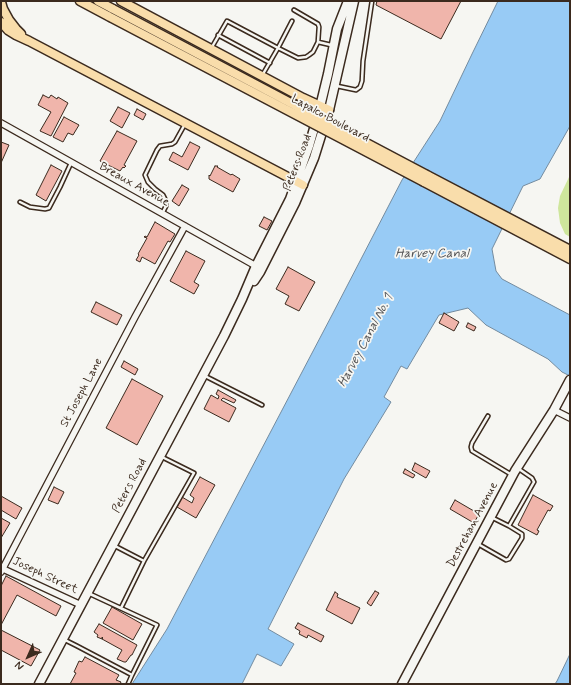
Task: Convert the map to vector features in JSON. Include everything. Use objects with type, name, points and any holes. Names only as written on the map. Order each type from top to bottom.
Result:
[{"type":"main road","name":"Lapalco Boulevard","points":[[80,1],[112,13],[570,250]]},
{"type":"main road","name":"Lapalco Boulevard","points":[[98,1],[112,13],[570,259]]},
{"type":"main road","points":[[121,1],[320,107],[329,110]]},
{"type":"main road","name":"Peters Road","points":[[242,299],[260,272],[295,203],[320,107],[337,29],[348,1]]},
{"type":"main road","name":"Peters Road","points":[[39,684],[224,336],[256,266],[320,140],[329,110],[354,1]]},
{"type":"main road","points":[[1,2],[12,25],[29,41]]},
{"type":"main road","points":[[1,22],[12,33],[299,183]]},
{"type":"main road","name":"Destrehan Avenue","points":[[402,684],[515,471],[554,410],[570,380]]},
{"type":"street","name":"Breaux Avenue","points":[[1,123],[256,266]]},
{"type":"street","name":"St Joseph Lane","points":[[2,569],[135,317],[185,226]]},
{"type":"street","points":[[554,410],[570,418]]},
{"type":"street","name":"Joseph Street","points":[[2,569],[81,605]]},
{"type":"lane","points":[[334,86],[356,90],[360,87],[372,1]]},
{"type":"lane","points":[[211,49],[226,21],[298,58],[306,57],[313,52],[318,42],[319,27],[318,24],[294,10]]},
{"type":"lane","points":[[262,76],[292,21]]},
{"type":"lane","points":[[218,35],[270,63]]},
{"type":"lane","points":[[318,42],[334,45]]},
{"type":"lane","points":[[162,214],[166,206],[166,200],[163,195],[148,182],[145,175],[160,146],[175,142],[185,123]]},
{"type":"lane","points":[[20,202],[30,207],[45,209],[49,208],[72,163]]},
{"type":"lane","points":[[203,375],[262,405]]},
{"type":"lane","points":[[488,416],[472,443],[472,451],[532,478],[534,482],[509,526]]},
{"type":"lane","points":[[121,608],[144,560],[194,472],[160,456]]},
{"type":"lane","points":[[476,543],[506,560],[509,559],[522,538],[522,534],[490,517]]},
{"type":"lane","points":[[112,545],[144,560]]},
{"type":"lane","points":[[87,592],[157,625],[128,684]]},
{"type":"lane","points":[[63,639],[132,675]]},
{"type":"green space","points":[[570,175],[570,237],[565,234],[560,223],[558,208],[560,196]]},
{"type":"water","name":"Harvey Canal","points":[[498,1],[570,1],[570,126],[540,179],[523,186],[492,249],[496,271],[502,279],[570,315],[570,376],[562,372],[548,359],[486,325],[468,308],[439,315],[407,369],[401,366],[384,397],[391,402],[344,479],[268,629],[294,644],[281,666],[257,654],[242,684],[132,684],[167,629],[402,180],[440,121]]},
{"type":"water","points":[[570,654],[570,684],[555,684],[557,681]]},
{"type":"building","points":[[377,1],[461,1],[441,39],[376,5]]},
{"type":"building","points":[[43,95],[49,98],[51,95],[57,99],[58,97],[68,103],[51,136],[40,131],[51,112],[38,105]]},
{"type":"building","points":[[118,107],[130,113],[122,128],[110,121]]},
{"type":"building","points":[[137,109],[146,114],[143,120],[134,115]]},
{"type":"building","points":[[64,117],[79,125],[73,135],[68,133],[63,142],[53,137]]},
{"type":"building","points":[[117,131],[137,141],[124,165],[126,166],[120,171],[100,161]]},
{"type":"building","points":[[1,142],[9,145],[1,163]]},
{"type":"building","points":[[190,142],[200,147],[188,170],[169,160],[173,152],[182,157]]},
{"type":"building","points":[[51,165],[62,171],[46,201],[36,195]]},
{"type":"building","points":[[215,166],[218,166],[217,167],[240,179],[233,192],[209,179],[209,175],[210,176]]},
{"type":"building","points":[[182,185],[189,189],[179,206],[172,201]]},
{"type":"building","points":[[264,217],[272,221],[267,230],[259,226]]},
{"type":"building","points":[[155,222],[175,234],[170,242],[168,241],[155,264],[142,257],[140,262],[136,260],[147,238],[144,237],[147,237]]},
{"type":"building","points":[[186,251],[205,261],[194,282],[199,285],[194,294],[170,281]]},
{"type":"building","points":[[288,267],[315,282],[299,311],[285,304],[289,296],[276,289]]},
{"type":"building","points":[[96,302],[122,315],[117,325],[91,312]]},
{"type":"building","points":[[444,313],[459,322],[454,331],[439,323]]},
{"type":"building","points":[[468,323],[476,327],[474,331],[466,327]]},
{"type":"building","points":[[124,361],[138,369],[135,375],[121,367]]},
{"type":"building","points":[[132,379],[163,396],[137,445],[106,428]]},
{"type":"building","points":[[218,390],[236,400],[234,403],[223,398],[221,400],[236,408],[229,422],[204,409],[211,395],[218,399],[219,396],[216,394]]},
{"type":"building","points":[[415,463],[430,471],[426,478],[412,470]]},
{"type":"building","points":[[405,469],[415,475],[413,478],[403,473]]},
{"type":"building","points":[[200,477],[215,485],[196,518],[177,507],[182,497],[192,503],[194,498],[190,495]]},
{"type":"building","points":[[54,487],[64,492],[58,504],[48,500]]},
{"type":"building","points":[[533,495],[553,506],[550,511],[548,510],[537,530],[539,531],[537,535],[518,525]]},
{"type":"building","points":[[1,496],[22,508],[16,519],[1,510]]},
{"type":"building","points":[[455,500],[479,514],[474,523],[450,509]]},
{"type":"building","points":[[1,518],[10,523],[1,538]]},
{"type":"building","points":[[6,576],[61,606],[56,616],[17,595],[1,625],[1,586]]},
{"type":"building","points":[[375,591],[379,593],[371,606],[367,603]]},
{"type":"building","points":[[335,592],[338,594],[337,597],[360,608],[352,624],[326,610]]},
{"type":"building","points":[[112,607],[142,624],[133,640],[103,623]]},
{"type":"building","points":[[298,623],[324,636],[321,642],[308,635],[307,638],[299,634],[300,631],[295,628]]},
{"type":"building","points":[[99,624],[137,645],[132,655],[126,662],[117,659],[122,650],[97,637],[98,635],[94,632]]},
{"type":"building","points":[[1,630],[40,650],[31,666],[1,650]]},
{"type":"building","points":[[85,657],[119,675],[116,680],[121,682],[120,684],[70,684],[76,673],[74,672],[79,661],[82,662]]},
{"type":"water label","name":"Harvey Canal No. 1","points":[[366,341]]}]
